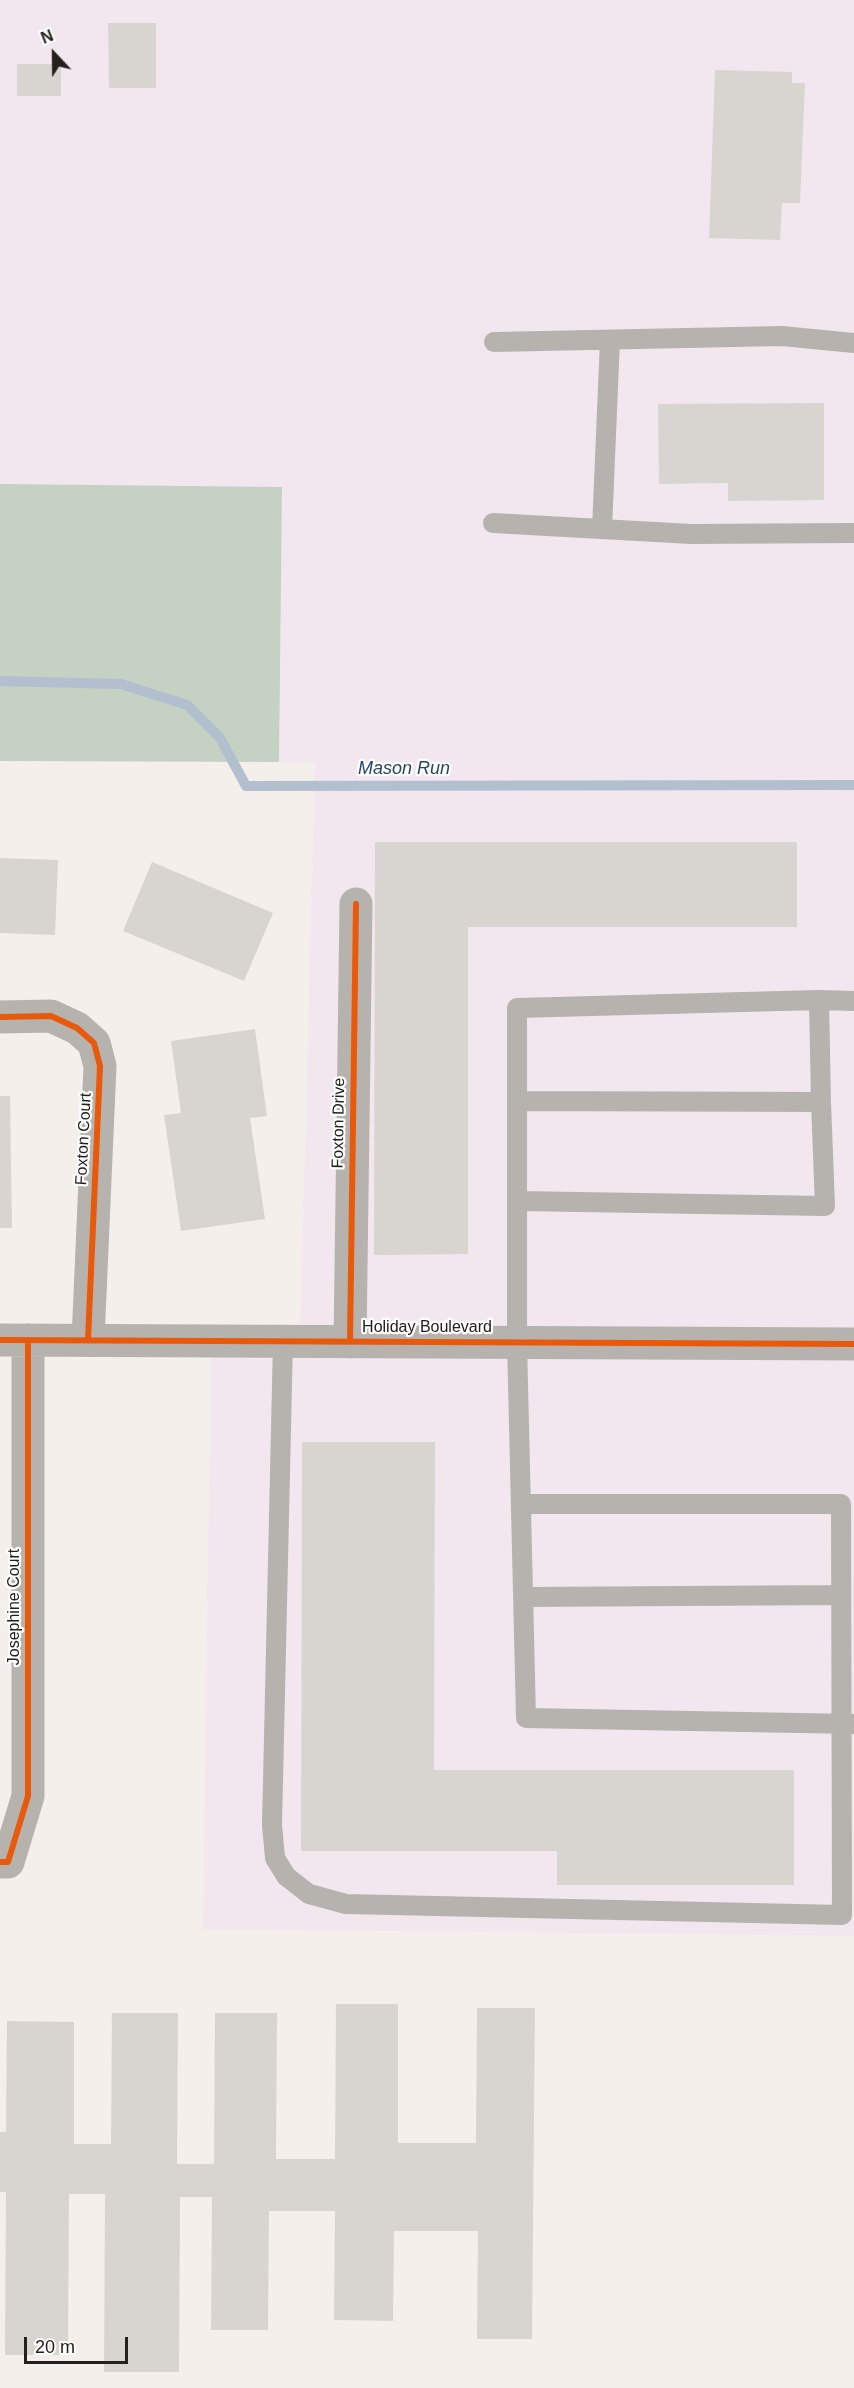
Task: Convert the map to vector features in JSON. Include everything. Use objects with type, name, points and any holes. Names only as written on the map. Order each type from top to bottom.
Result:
[{"type":"street","name":"Foxton Drive","points":[[350,1342],[356,904]]},
{"type":"street","name":"Foxton Court","points":[[0,1017],[51,1016],[77,1028],[94,1043],[100,1066],[88,1340]]},
{"type":"street","name":"Holiday Boulevard","points":[[14,1340],[854,1344]]},
{"type":"street","name":"Josephine Court","points":[[0,1862],[8,1862],[28,1796],[14,1340]]},
{"type":"lane","points":[[494,342],[782,336],[854,343]]},
{"type":"lane","points":[[602,529],[610,340]]},
{"type":"lane","points":[[494,523],[691,534],[854,533]]},
{"type":"lane","points":[[517,1201],[825,1206],[819,1000]]},
{"type":"lane","points":[[848,1724],[526,1718],[517,1342],[517,1008],[854,1001]]},
{"type":"lane","points":[[517,1101],[821,1102]]},
{"type":"lane","points":[[283,1341],[272,1825],[275,1858],[286,1876],[309,1894],[346,1904],[842,1915],[848,1724],[841,1594],[841,1504],[521,1504]]},
{"type":"lane","points":[[523,1597],[841,1594]]},
{"type":"shaded area","points":[[0,0],[854,0],[854,1936],[203,1929],[211,1341],[300,1341],[315,763],[279,762],[282,488],[0,484]]},
{"type":"green space","points":[[0,484],[282,487],[279,762],[0,761]]},
{"type":"building","points":[[108,23],[156,23],[156,88],[109,88]]},
{"type":"building","points":[[17,64],[61,64],[61,96],[17,96]]},
{"type":"building","points":[[715,70],[792,72],[792,83],[805,83],[800,203],[782,203],[780,240],[709,238]]},
{"type":"building","points":[[824,403],[824,500],[728,501],[728,483],[659,484],[658,404]]},
{"type":"building","points":[[375,842],[797,842],[797,927],[468,927],[468,1254],[374,1255]]},
{"type":"building","points":[[0,858],[58,860],[55,935],[0,933]]},
{"type":"building","points":[[152,862],[273,913],[244,981],[123,931]]},
{"type":"building","points":[[255,1029],[267,1116],[250,1118],[265,1219],[181,1231],[164,1115],[181,1113],[171,1041]]},
{"type":"building","points":[[0,1096],[10,1096],[12,1228],[0,1228]]},
{"type":"building","points":[[302,1442],[435,1442],[434,1770],[794,1770],[794,1885],[557,1885],[557,1851],[301,1851]]},
{"type":"building","points":[[336,2004],[398,2004],[398,2143],[476,2143],[477,2008],[535,2008],[532,2339],[477,2339],[478,2231],[394,2231],[393,2321],[334,2320],[335,2211],[269,2211],[268,2330],[211,2330],[212,2197],[180,2197],[179,2372],[104,2372],[105,2194],[69,2194],[68,2355],[5,2355],[6,2192],[0,2192],[0,2132],[6,2132],[7,2021],[74,2022],[74,2144],[111,2144],[112,2013],[178,2013],[177,2164],[214,2164],[215,2013],[277,2013],[276,2159],[335,2159]]},
{"type":"waterway","name":"Mason Run","points":[[0,681],[121,684],[187,705],[220,738],[246,786],[854,785]]},
{"type":"cycle path","points":[[350,1342],[356,904]]},
{"type":"cycle path","points":[[0,1017],[51,1016],[77,1028],[94,1043],[100,1066],[88,1340]]},
{"type":"cycle path","points":[[0,1340],[854,1344]]},
{"type":"cycle path","points":[[0,1862],[8,1862],[28,1796],[28,1340]]}]
